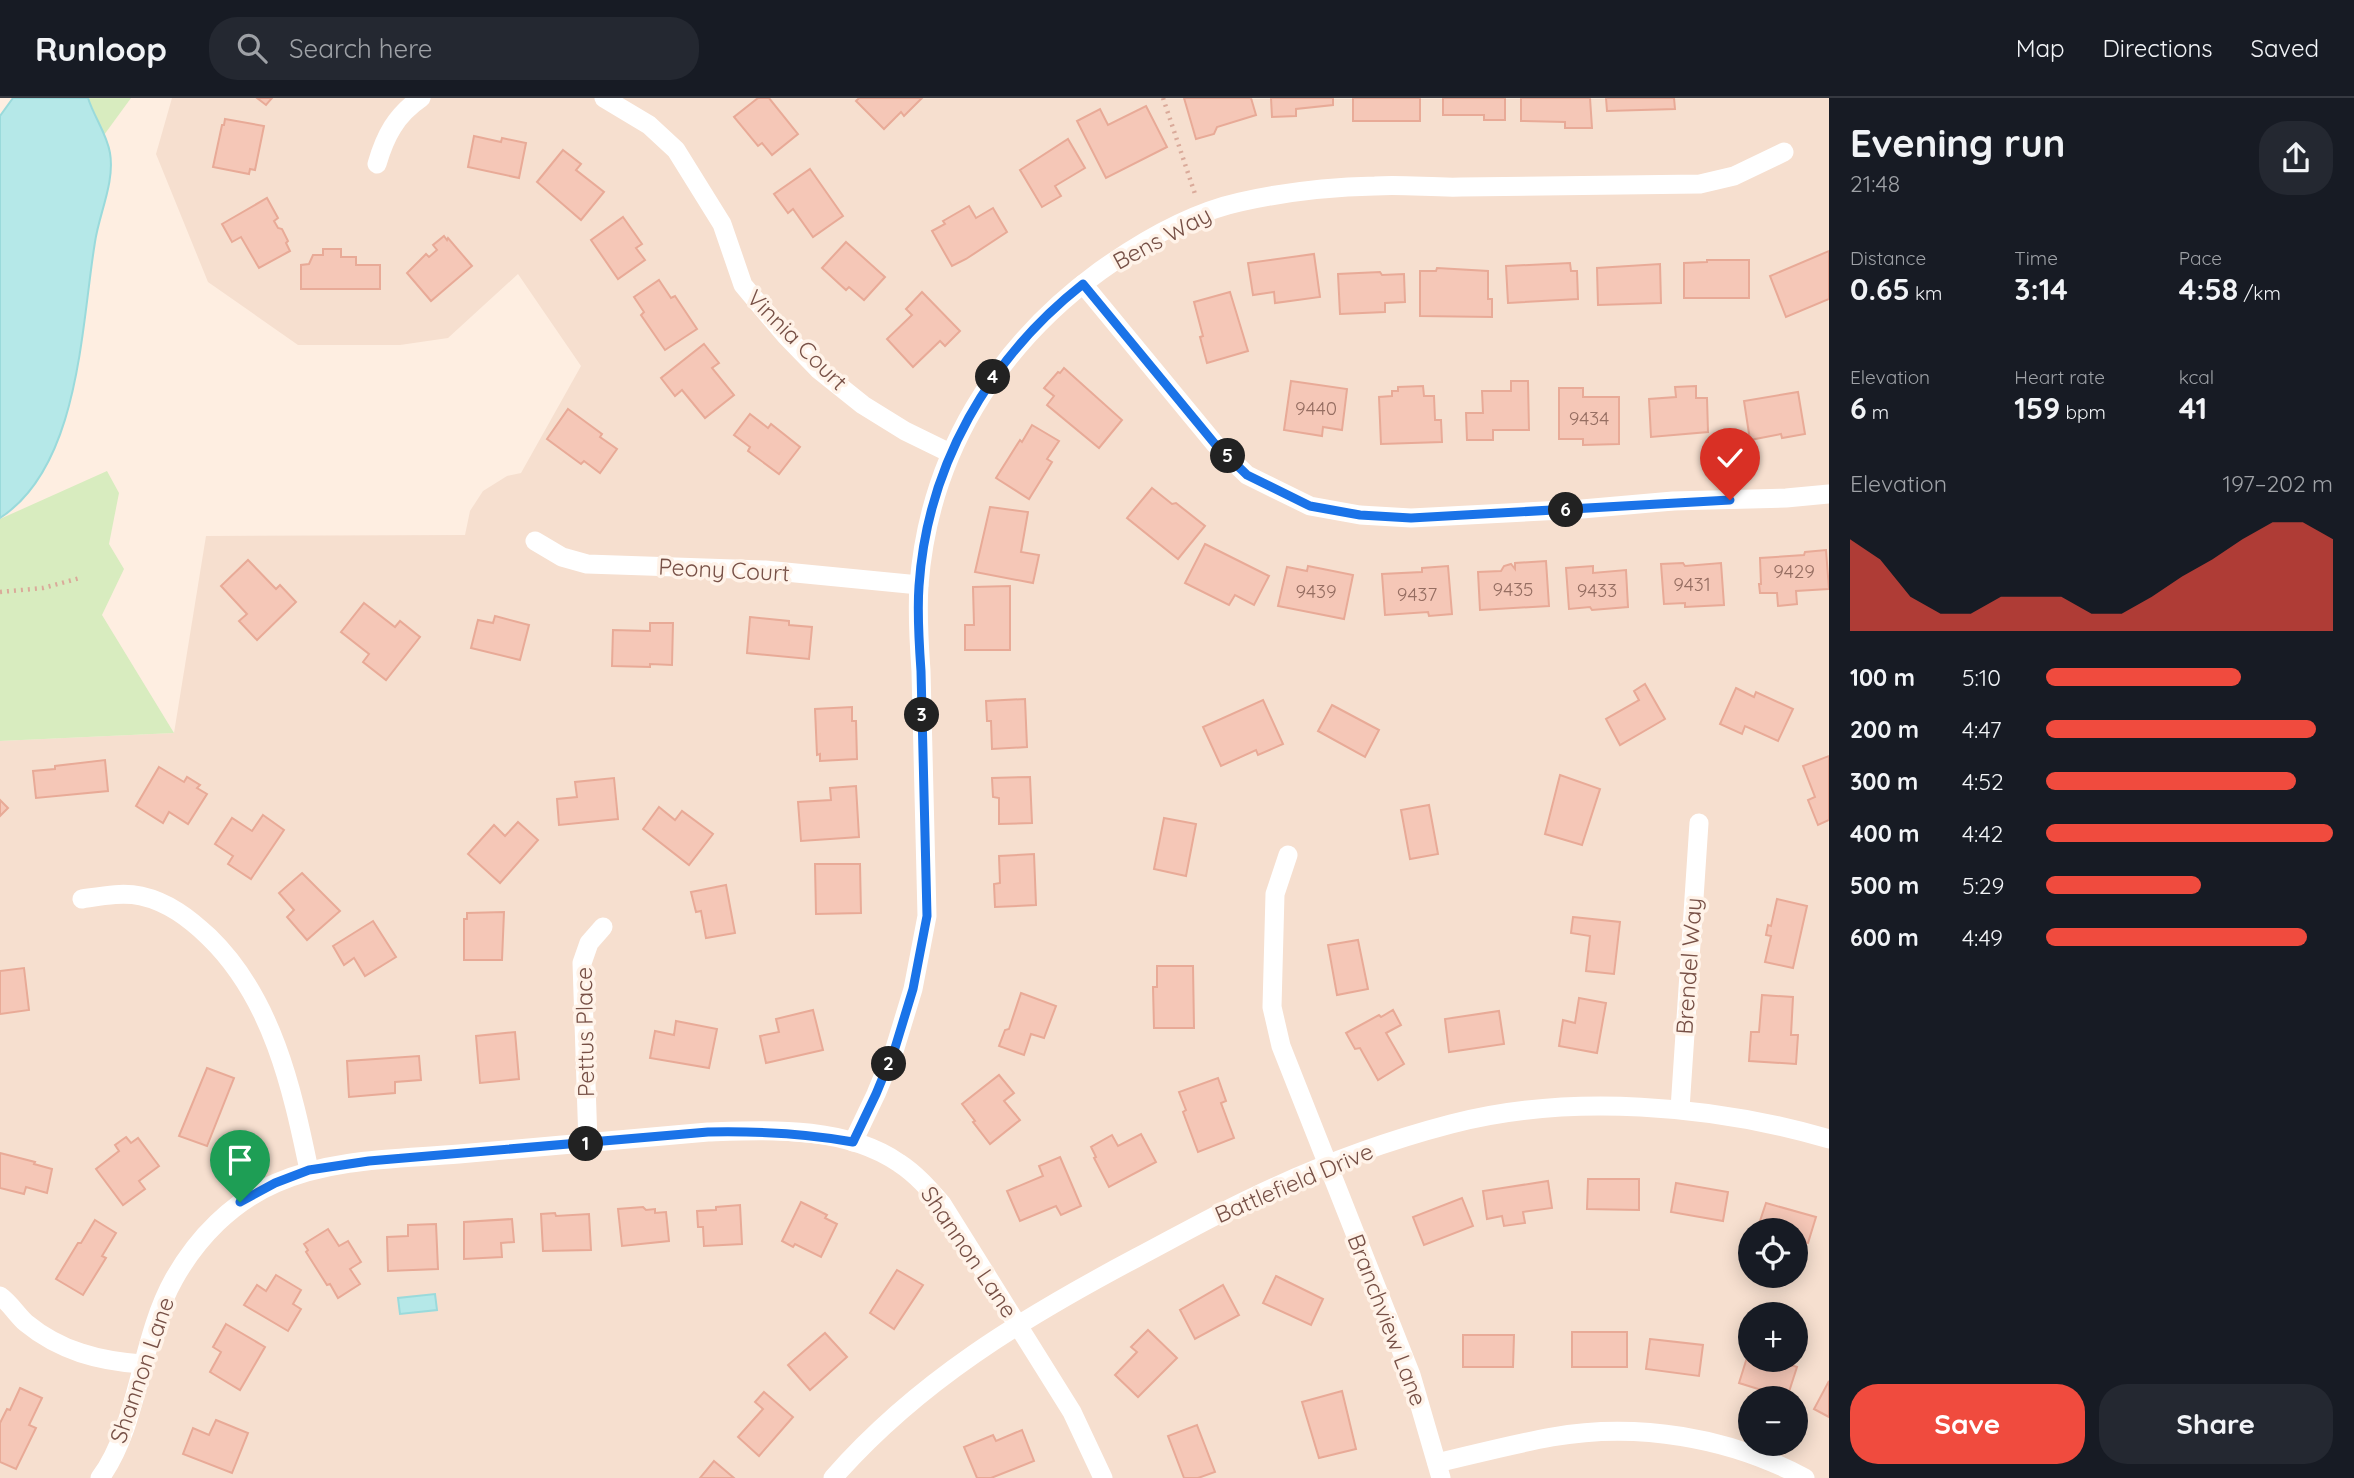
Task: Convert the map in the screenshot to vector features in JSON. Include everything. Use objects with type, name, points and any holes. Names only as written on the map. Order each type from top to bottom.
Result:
[{"type":"street","points":[[377,164],[383,142],[395,121],[421,98]]},
{"type":"street","name":"Vinnia Court","points":[[604,98],[649,125],[676,150],[722,224],[743,285],[818,369],[863,405],[905,431],[950,453]]},
{"type":"street","name":"Bens Way","points":[[853,1142],[895,1048],[913,989],[927,916],[918,632],[919,585],[925,535],[937,487],[968,415],[996,373],[1034,328],[1083,284],[1125,253],[1202,214],[1242,202],[1295,193],[1376,186],[1700,184],[1734,176],[1784,152]]},
{"type":"street","points":[[1083,284],[1215,444],[1247,475],[1310,506],[1360,515],[1411,518],[1829,494]]},
{"type":"street","name":"Peony Court","points":[[535,541],[562,556],[587,564],[765,570],[919,585]]},
{"type":"street","name":"Brendel Way","points":[[1680,1110],[1699,824]]},
{"type":"street","name":"Branchview Lane","points":[[1288,855],[1275,894],[1272,1007],[1281,1046],[1411,1375],[1439,1470]]},
{"type":"street","points":[[82,899],[119,894],[165,903],[195,923],[220,948],[248,985],[278,1050],[296,1107],[309,1170]]},
{"type":"street","name":"Pettus Place","points":[[588,1143],[582,963],[589,943],[603,927]]},
{"type":"street","name":"Battlefield Drive","points":[[833,1478],[885,1424],[921,1392],[1018,1325],[1086,1285],[1248,1199],[1327,1165],[1452,1124],[1495,1115],[1548,1109],[1615,1107],[1680,1110],[1736,1117],[1829,1139]]},
{"type":"street","name":"Shannon Lane","points":[[100,1478],[122,1434],[142,1364],[173,1280],[211,1228],[240,1202],[275,1183],[309,1170],[369,1161],[708,1132],[762,1130],[853,1142],[898,1162],[922,1181],[942,1205],[1072,1412],[1104,1478]]},
{"type":"street","points":[[0,1296],[24,1322],[51,1340],[100,1359],[142,1364]]},
{"type":"street","points":[[1439,1470],[1552,1437],[1593,1432],[1645,1433],[1686,1437],[1734,1447],[1770,1460],[1805,1478]]},
{"type":"path","points":[[1163,98],[1202,214]]},
{"type":"path","points":[[0,592],[43,588],[80,578]]},
{"type":"shaded area","points":[[172,98],[1829,98],[1829,1478],[0,1478],[0,741],[174,733],[206,536],[465,535],[470,511],[483,491],[507,476],[521,473],[581,366],[518,274],[448,338],[400,345],[298,345],[208,282],[156,154]]},
{"type":"green space","points":[[88,98],[131,98],[104,135]]},
{"type":"green space","points":[[107,471],[119,493],[109,544],[124,569],[102,615],[174,733],[0,741],[0,519]]},
{"type":"water","points":[[13,98],[88,98],[106,139],[111,164],[109,187],[95,242],[80,353],[62,430],[47,465],[26,495],[0,518],[0,116]]},
{"type":"water","points":[[435,1294],[437,1310],[400,1314],[398,1298]]},
{"type":"building","points":[[257,98],[272,98],[266,105]]},
{"type":"building","points":[[758,98],[769,98],[798,134],[772,155],[762,143],[758,146],[734,117]]},
{"type":"building","points":[[859,98],[922,98],[904,116],[901,112],[884,129],[856,101]]},
{"type":"building","points":[[1184,98],[1251,98],[1256,115],[1217,127],[1214,134],[1196,139]]},
{"type":"building","points":[[1271,98],[1333,98],[1333,105],[1296,109],[1296,116],[1272,117]]},
{"type":"building","points":[[1353,98],[1420,98],[1420,121],[1353,121]]},
{"type":"building","points":[[1443,98],[1505,98],[1505,120],[1484,120],[1484,115],[1443,115]]},
{"type":"building","points":[[1521,98],[1590,98],[1592,128],[1565,128],[1565,122],[1521,121]]},
{"type":"building","points":[[1606,98],[1674,98],[1675,109],[1607,111]]},
{"type":"building","points":[[1146,106],[1167,147],[1106,178],[1077,121],[1100,109],[1108,125]]},
{"type":"building","points":[[225,119],[264,126],[255,170],[250,169],[249,174],[213,167]]},
{"type":"building","points":[[474,136],[501,142],[502,138],[526,143],[519,178],[468,167]]},
{"type":"building","points":[[1068,139],[1085,168],[1055,186],[1061,196],[1042,207],[1020,170]]},
{"type":"building","points":[[563,150],[581,164],[576,170],[604,192],[581,220],[537,182]]},
{"type":"building","points":[[810,169],[843,216],[813,237],[793,209],[788,213],[774,194]]},
{"type":"building","points":[[267,198],[278,218],[274,221],[278,228],[282,229],[290,251],[259,268],[241,237],[232,242],[222,224]]},
{"type":"building","points":[[969,206],[976,218],[993,208],[1007,232],[952,266],[932,231],[945,224],[943,221]]},
{"type":"building","points":[[623,217],[642,244],[636,248],[645,260],[618,279],[591,240]]},
{"type":"building","points":[[444,236],[472,266],[431,301],[407,273],[426,254],[429,257],[437,250],[433,245]]},
{"type":"building","points":[[846,242],[885,277],[864,300],[849,287],[846,290],[822,268]]},
{"type":"building","points":[[323,249],[341,249],[341,257],[356,257],[356,265],[380,265],[380,289],[301,289],[301,265],[309,264],[313,255],[323,255]]},
{"type":"building","points":[[1829,251],[1829,299],[1786,317],[1770,276]]},
{"type":"building","points":[[1314,254],[1320,297],[1275,303],[1274,292],[1253,295],[1248,263]]},
{"type":"building","points":[[1749,260],[1749,298],[1684,298],[1684,263]]},
{"type":"building","points":[[1570,263],[1571,271],[1577,271],[1578,299],[1508,303],[1506,266]]},
{"type":"building","points":[[1660,264],[1661,303],[1598,305],[1597,268]]},
{"type":"building","points":[[1437,268],[1488,271],[1488,299],[1492,299],[1492,317],[1420,316],[1420,271],[1436,271]]},
{"type":"building","points":[[1380,272],[1382,275],[1404,274],[1405,302],[1385,303],[1385,312],[1340,314],[1338,274]]},
{"type":"building","points":[[659,280],[671,298],[675,296],[697,329],[665,350],[641,315],[644,312],[634,297]]},
{"type":"building","points":[[922,292],[960,331],[945,346],[940,341],[913,367],[887,339],[912,315],[906,309]]},
{"type":"building","points":[[1230,292],[1248,351],[1207,363],[1194,302]]},
{"type":"building","points":[[704,344],[719,363],[712,368],[734,395],[705,418],[682,390],[675,396],[661,378]]},
{"type":"building","points":[[1064,368],[1122,420],[1099,448],[1047,405],[1054,396],[1044,388]]},
{"type":"building","points":[[1291,381],[1347,389],[1342,430],[1323,427],[1322,436],[1284,430]]},
{"type":"building","points":[[1511,381],[1528,381],[1529,430],[1493,430],[1493,440],[1467,440],[1466,413],[1483,413],[1482,391],[1511,391]]},
{"type":"building","points":[[1423,386],[1424,396],[1434,396],[1435,420],[1441,420],[1442,442],[1381,444],[1379,397],[1392,396],[1392,391],[1398,391],[1398,387]]},
{"type":"building","points":[[1696,386],[1696,398],[1707,398],[1708,432],[1651,437],[1649,399],[1676,397],[1675,387]]},
{"type":"building","points":[[1559,388],[1583,388],[1583,397],[1619,397],[1619,444],[1583,445],[1583,439],[1559,439]]},
{"type":"building","points":[[1798,392],[1805,434],[1782,438],[1781,434],[1750,440],[1744,401]]},
{"type":"building","points":[[568,409],[602,434],[600,437],[617,449],[600,473],[584,461],[581,464],[547,439]]},
{"type":"building","points":[[750,414],[768,428],[771,424],[800,447],[779,474],[748,451],[750,447],[734,435]]},
{"type":"building","points":[[1032,425],[1059,441],[1047,459],[1052,462],[1029,499],[996,478]]},
{"type":"building","points":[[1152,488],[1205,526],[1178,559],[1127,518]]},
{"type":"building","points":[[990,507],[1028,512],[1021,552],[1039,555],[1033,583],[975,572]]},
{"type":"building","points":[[1205,544],[1269,576],[1254,605],[1235,595],[1229,605],[1185,583]]},
{"type":"building","points":[[1826,550],[1829,589],[1796,591],[1797,604],[1778,606],[1777,593],[1760,593],[1760,558],[1804,555],[1805,552]]},
{"type":"building","points":[[248,560],[276,589],[280,585],[296,602],[257,640],[239,621],[247,614],[221,586]]},
{"type":"building","points":[[1546,561],[1549,606],[1480,610],[1478,572],[1501,571],[1504,566],[1511,564],[1515,569],[1515,563]]},
{"type":"building","points":[[1683,563],[1685,566],[1721,563],[1724,605],[1685,607],[1685,603],[1664,604],[1661,564]]},
{"type":"building","points":[[1308,566],[1353,575],[1344,619],[1278,606],[1287,567],[1307,571]]},
{"type":"building","points":[[1448,566],[1452,614],[1429,616],[1428,612],[1385,615],[1382,574],[1422,572],[1422,568]]},
{"type":"building","points":[[1593,566],[1593,573],[1626,570],[1628,607],[1569,609],[1566,568]]},
{"type":"building","points":[[1010,586],[1010,650],[965,650],[965,625],[974,625],[973,587]]},
{"type":"building","points":[[364,603],[395,627],[400,621],[420,637],[386,680],[363,662],[369,654],[341,632]]},
{"type":"building","points":[[495,616],[529,625],[520,660],[471,648],[478,620],[493,623]]},
{"type":"building","points":[[750,617],[789,621],[789,625],[812,627],[809,659],[747,653]]},
{"type":"building","points":[[650,623],[673,623],[672,665],[612,666],[613,630],[650,631]]},
{"type":"building","points":[[1645,684],[1665,719],[1620,745],[1606,719],[1639,700],[1634,691]]},
{"type":"building","points":[[1736,688],[1754,697],[1756,692],[1793,709],[1778,741],[1745,726],[1742,734],[1720,724]]},
{"type":"building","points":[[1025,699],[1027,747],[992,749],[991,721],[987,721],[986,701]]},
{"type":"building","points":[[1263,700],[1283,744],[1258,755],[1256,750],[1221,766],[1203,727]]},
{"type":"building","points":[[1332,705],[1379,730],[1365,757],[1318,731]]},
{"type":"building","points":[[852,707],[852,721],[856,721],[857,759],[820,761],[820,754],[817,755],[815,709]]},
{"type":"building","points":[[1829,756],[1829,820],[1818,825],[1808,800],[1815,797],[1803,766]]},
{"type":"building","points":[[105,760],[108,791],[36,798],[33,771]]},
{"type":"building","points":[[159,767],[184,782],[187,777],[200,785],[197,788],[207,794],[188,824],[169,812],[163,823],[136,806]]},
{"type":"building","points":[[1560,775],[1600,789],[1582,845],[1545,834]]},
{"type":"building","points":[[1030,777],[1032,823],[999,824],[999,798],[993,797],[992,778]]},
{"type":"building","points":[[614,778],[618,819],[559,825],[557,799],[577,797],[575,782]]},
{"type":"building","points":[[856,786],[859,837],[801,841],[798,802],[831,800],[830,788]]},
{"type":"building","points":[[0,800],[8,808],[0,816]]},
{"type":"building","points":[[1429,805],[1438,854],[1410,859],[1401,810]]},
{"type":"building","points":[[659,807],[675,820],[682,811],[713,834],[689,865],[643,829]]},
{"type":"building","points":[[263,815],[284,830],[251,879],[228,864],[233,856],[215,844],[232,818],[252,831]]},
{"type":"building","points":[[1164,818],[1196,824],[1186,876],[1154,869]]},
{"type":"building","points":[[518,822],[538,840],[500,883],[468,854],[494,825],[505,836]]},
{"type":"building","points":[[1034,854],[1036,905],[995,907],[994,884],[1000,883],[999,856]]},
{"type":"building","points":[[815,864],[860,864],[861,913],[816,914]]},
{"type":"building","points":[[302,873],[340,911],[307,940],[287,917],[294,910],[279,893]]},
{"type":"building","points":[[726,885],[735,933],[706,938],[701,911],[696,912],[691,892]]},
{"type":"building","points":[[1777,899],[1807,906],[1793,968],[1765,962],[1771,936],[1766,935],[1768,925],[1771,926]]},
{"type":"building","points":[[504,912],[502,960],[464,960],[464,919],[467,919],[467,913]]},
{"type":"building","points":[[1573,917],[1620,922],[1614,974],[1586,971],[1590,936],[1571,933]]},
{"type":"building","points":[[373,921],[396,957],[365,976],[354,958],[344,965],[333,946]]},
{"type":"building","points":[[1358,940],[1368,989],[1337,995],[1328,945]]},
{"type":"building","points":[[1157,966],[1193,966],[1194,1028],[1154,1028],[1153,987],[1157,987]]},
{"type":"building","points":[[24,968],[29,1010],[0,1014],[0,971]]},
{"type":"building","points":[[1021,993],[1056,1006],[1044,1038],[1031,1034],[1024,1055],[999,1046],[1005,1030],[1009,1029]]},
{"type":"building","points":[[1762,995],[1793,997],[1791,1035],[1798,1035],[1796,1064],[1749,1061],[1751,1032],[1759,1032]]},
{"type":"building","points":[[1579,998],[1606,1003],[1597,1053],[1559,1046],[1563,1020],[1575,1023]]},
{"type":"building","points":[[813,1010],[823,1050],[766,1063],[760,1036],[779,1032],[776,1019]]},
{"type":"building","points":[[1393,1010],[1401,1025],[1386,1033],[1404,1064],[1378,1080],[1360,1048],[1355,1049],[1346,1033]]},
{"type":"building","points":[[1499,1011],[1504,1044],[1449,1052],[1445,1019]]},
{"type":"building","points":[[676,1021],[717,1029],[709,1068],[650,1058],[655,1031],[674,1035]]},
{"type":"building","points":[[515,1032],[519,1079],[480,1083],[476,1036]]},
{"type":"building","points":[[419,1056],[421,1080],[395,1082],[395,1093],[349,1097],[347,1061]]},
{"type":"building","points":[[207,1068],[234,1078],[207,1146],[179,1136]]},
{"type":"building","points":[[999,1075],[1014,1093],[1004,1101],[1020,1120],[990,1144],[962,1104]]},
{"type":"building","points":[[1218,1078],[1226,1101],[1221,1103],[1234,1138],[1198,1152],[1183,1112],[1186,1110],[1179,1092]]},
{"type":"building","points":[[1141,1134],[1156,1162],[1109,1187],[1091,1147],[1112,1135],[1118,1146]]},
{"type":"building","points":[[126,1137],[131,1143],[138,1138],[159,1166],[139,1181],[145,1189],[123,1205],[96,1169],[119,1151],[115,1145]]},
{"type":"building","points":[[0,1153],[52,1169],[47,1193],[26,1187],[24,1194],[0,1188]]},
{"type":"building","points":[[1060,1157],[1081,1206],[1061,1215],[1056,1206],[1020,1221],[1007,1191],[1043,1176],[1039,1166]]},
{"type":"building","points":[[1588,1179],[1639,1179],[1639,1210],[1587,1209]]},
{"type":"building","points":[[1548,1181],[1552,1208],[1523,1212],[1525,1223],[1504,1226],[1502,1216],[1487,1219],[1483,1191]]},
{"type":"building","points":[[1676,1183],[1728,1192],[1723,1221],[1671,1212]]},
{"type":"building","points":[[1462,1198],[1473,1226],[1424,1245],[1413,1217]]},
{"type":"building","points":[[801,1202],[827,1215],[825,1218],[837,1224],[821,1257],[795,1244],[793,1247],[782,1241]]},
{"type":"building","points":[[1766,1203],[1816,1217],[1808,1243],[1808,1218],[1761,1218]]},
{"type":"building","points":[[740,1205],[742,1244],[704,1246],[703,1227],[698,1227],[697,1211]]},
{"type":"building","points":[[643,1207],[646,1210],[655,1209],[655,1213],[666,1212],[669,1241],[622,1246],[618,1209]]},
{"type":"building","points":[[555,1213],[556,1216],[589,1214],[591,1250],[543,1251],[541,1214]]},
{"type":"building","points":[[512,1219],[514,1242],[501,1243],[502,1257],[464,1259],[464,1222]]},
{"type":"building","points":[[95,1220],[116,1233],[102,1256],[106,1258],[83,1295],[56,1279]]},
{"type":"building","points":[[436,1224],[438,1269],[388,1271],[387,1237],[408,1236],[408,1225]]},
{"type":"building","points":[[328,1229],[339,1246],[348,1241],[361,1262],[350,1269],[360,1284],[338,1298],[306,1252],[308,1250],[304,1244]]},
{"type":"building","points":[[897,1270],[923,1285],[894,1329],[870,1313]]},
{"type":"building","points":[[276,1275],[301,1290],[293,1304],[301,1309],[288,1331],[244,1305],[257,1285],[266,1291]]},
{"type":"building","points":[[1276,1276],[1323,1299],[1311,1325],[1263,1303]]},
{"type":"building","points":[[1223,1285],[1239,1315],[1195,1339],[1180,1310]]},
{"type":"building","points":[[226,1324],[265,1347],[240,1390],[210,1372],[221,1352],[213,1347]]},
{"type":"building","points":[[1148,1330],[1177,1358],[1138,1397],[1115,1375],[1137,1352],[1131,1347]]},
{"type":"building","points":[[1572,1332],[1627,1332],[1627,1367],[1572,1367]]},
{"type":"building","points":[[825,1333],[847,1357],[810,1390],[788,1365]]},
{"type":"building","points":[[1463,1335],[1514,1335],[1513,1367],[1463,1367]]},
{"type":"building","points":[[1650,1339],[1703,1345],[1699,1376],[1646,1369]]},
{"type":"building","points":[[1742,1372],[1795,1372],[1791,1386],[1749,1386],[1739,1383]]},
{"type":"building","points":[[1829,1381],[1829,1417],[1814,1409]]},
{"type":"building","points":[[20,1388],[42,1398],[29,1425],[36,1428],[16,1469],[0,1462],[0,1423],[7,1409],[10,1410]]},
{"type":"building","points":[[1342,1391],[1356,1449],[1319,1458],[1302,1402]]},
{"type":"building","points":[[764,1392],[793,1417],[759,1456],[738,1437],[763,1409],[755,1402]]},
{"type":"building","points":[[216,1420],[248,1433],[232,1473],[183,1454],[193,1428],[209,1435]]},
{"type":"building","points":[[1197,1425],[1215,1472],[1198,1478],[1184,1478],[1168,1436]]},
{"type":"building","points":[[1022,1430],[1034,1461],[991,1478],[977,1478],[964,1447],[993,1435],[996,1441]]},
{"type":"building","points":[[714,1461],[734,1478],[700,1478]]},
{"type":"route","points":[[240,1202],[275,1183],[309,1170],[369,1161],[708,1132],[762,1130],[853,1142],[895,1048],[913,989],[927,916],[918,632],[919,585],[925,535],[937,487],[968,415],[996,373],[1034,328],[1083,284],[1215,444],[1247,475],[1310,506],[1360,515],[1411,518],[1673,501],[1730,500]]}]
